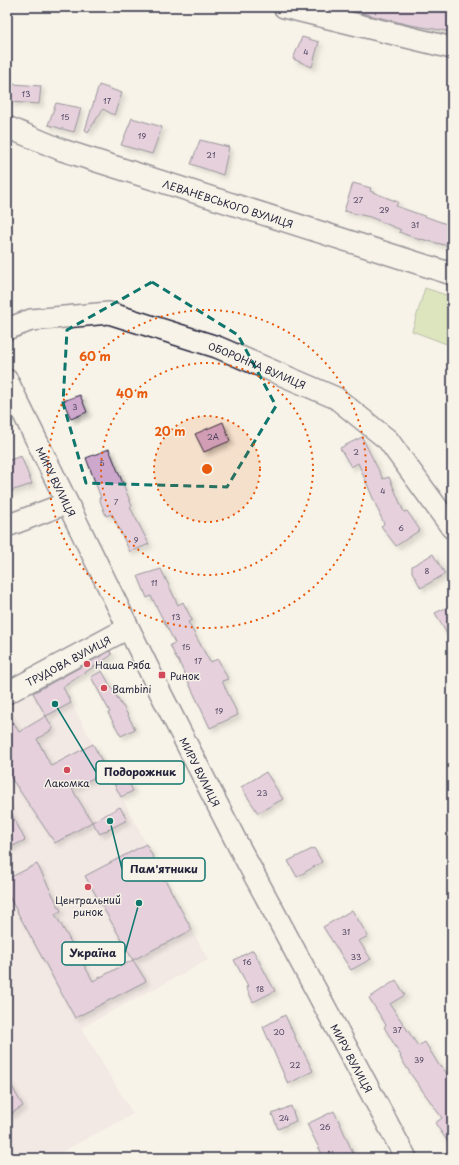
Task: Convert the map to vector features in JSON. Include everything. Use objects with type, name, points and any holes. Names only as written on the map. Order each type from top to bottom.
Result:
[{"type":"street","points":[[284,7],[452,48]]},
{"type":"street","name":"ЛЕВАНЕВСЬКОГО ВУЛИЦЯ","points":[[7,127],[62,150],[452,274]]},
{"type":"street","name":"ОБОРОННА ВУЛИЦЯ","points":[[7,329],[31,320],[109,313],[217,347],[336,398],[388,440],[452,528]]},
{"type":"street","name":"МИРУ ВУЛИЦЯ","points":[[7,380],[128,628],[237,843],[406,1158]]},
{"type":"street","points":[[7,526],[67,503]]},
{"type":"street","name":"ТРУДОВА ВУЛИЦЯ","points":[[7,693],[128,628]]},
{"type":"highlighted area","points":[[152,282],[238,335],[276,406],[227,487],[86,483],[63,403],[67,330]]},
{"type":"shaded area","name":"Центральний ринок","points":[[58,678],[208,960],[81,1028],[133,1114],[50,1158],[7,1158],[7,707]]},
{"type":"green space","points":[[425,288],[452,297],[452,346],[412,331]]},
{"type":"building","points":[[345,7],[422,7],[421,9],[452,12],[452,32],[410,25],[345,9]]},
{"type":"building","points":[[302,37],[319,42],[312,67],[293,59]]},
{"type":"building","points":[[13,84],[41,86],[39,104],[10,102]]},
{"type":"building","points":[[99,85],[122,93],[114,115],[103,109],[88,132],[85,130]]},
{"type":"building","points":[[56,103],[81,108],[74,132],[48,125]]},
{"type":"building","points":[[132,118],[162,127],[152,154],[121,145]]},
{"type":"building","points":[[200,140],[229,147],[223,175],[191,164]]},
{"type":"building","points":[[353,183],[371,188],[370,191],[398,202],[396,206],[452,226],[452,247],[420,240],[399,232],[401,230],[370,217],[344,211]]},
{"type":"building","points":[[80,395],[87,412],[71,419],[63,401]]},
{"type":"building","points":[[223,422],[230,441],[204,452],[195,434]]},
{"type":"building","points":[[362,437],[383,479],[389,477],[404,512],[407,511],[420,530],[396,546],[381,526],[384,524],[358,463],[351,467],[340,448]]},
{"type":"building","points":[[109,449],[132,506],[130,507],[149,544],[130,552],[112,514],[106,516],[86,458]]},
{"type":"building","points":[[21,456],[32,484],[11,491],[7,479],[7,461]]},
{"type":"building","points":[[433,554],[445,574],[421,588],[412,572],[412,566]]},
{"type":"building","points":[[161,569],[178,605],[183,602],[192,620],[188,622],[210,662],[218,659],[228,679],[222,681],[238,715],[210,728],[170,645],[175,643],[151,596],[147,598],[138,576]]},
{"type":"building","points":[[452,605],[452,643],[435,613]]},
{"type":"building","points":[[110,651],[112,655],[63,687],[71,703],[46,716],[33,693]]},
{"type":"building","points":[[102,671],[135,729],[121,736],[91,677]]},
{"type":"building","points":[[7,711],[19,732],[46,716],[53,729],[37,739],[51,766],[93,744],[107,771],[72,789],[92,822],[55,843],[7,772]]},
{"type":"building","points":[[124,772],[133,791],[121,797],[111,778]]},
{"type":"building","points":[[266,772],[283,799],[258,813],[241,787]]},
{"type":"building","points":[[7,805],[25,840],[7,849]]},
{"type":"building","points":[[120,807],[127,820],[100,834],[92,822]]},
{"type":"building","points":[[146,844],[192,930],[133,960],[85,876]]},
{"type":"building","points":[[314,848],[322,862],[297,877],[288,861]]},
{"type":"building","points":[[37,864],[61,911],[55,914],[93,981],[133,960],[146,981],[75,1018],[7,893],[7,879]]},
{"type":"building","points":[[352,910],[368,936],[359,941],[371,959],[351,970],[323,927]]},
{"type":"building","points":[[253,950],[275,991],[253,1002],[246,987],[248,986],[234,960]]},
{"type":"building","points":[[396,980],[405,995],[390,1004],[418,1046],[425,1042],[440,1067],[442,1066],[452,1082],[452,1148],[435,1123],[442,1118],[400,1057],[401,1056],[384,1027],[386,1025],[369,998]]},
{"type":"building","points":[[285,1015],[300,1048],[301,1047],[313,1071],[288,1084],[263,1027]]},
{"type":"building","points":[[7,1078],[23,1106],[7,1116]]},
{"type":"building","points":[[291,1106],[296,1121],[278,1129],[272,1114]]},
{"type":"building","points":[[334,1111],[355,1158],[324,1158],[307,1124]]},
{"type":"place","name":"Наша Ряба","points":[[87,664]]},
{"type":"place","name":"Ринок","points":[[162,675]]},
{"type":"place","name":"Bambini","points":[[104,688]]},
{"type":"place","name":"Подорожник","points":[[55,704]]},
{"type":"place","name":"Лакомка","points":[[67,770]]},
{"type":"place","name":"Пам'ятники","points":[[110,821]]},
{"type":"place","name":"Центральний ринок","points":[[88,887]]},
{"type":"place","name":"Україна","points":[[139,903]]}]
